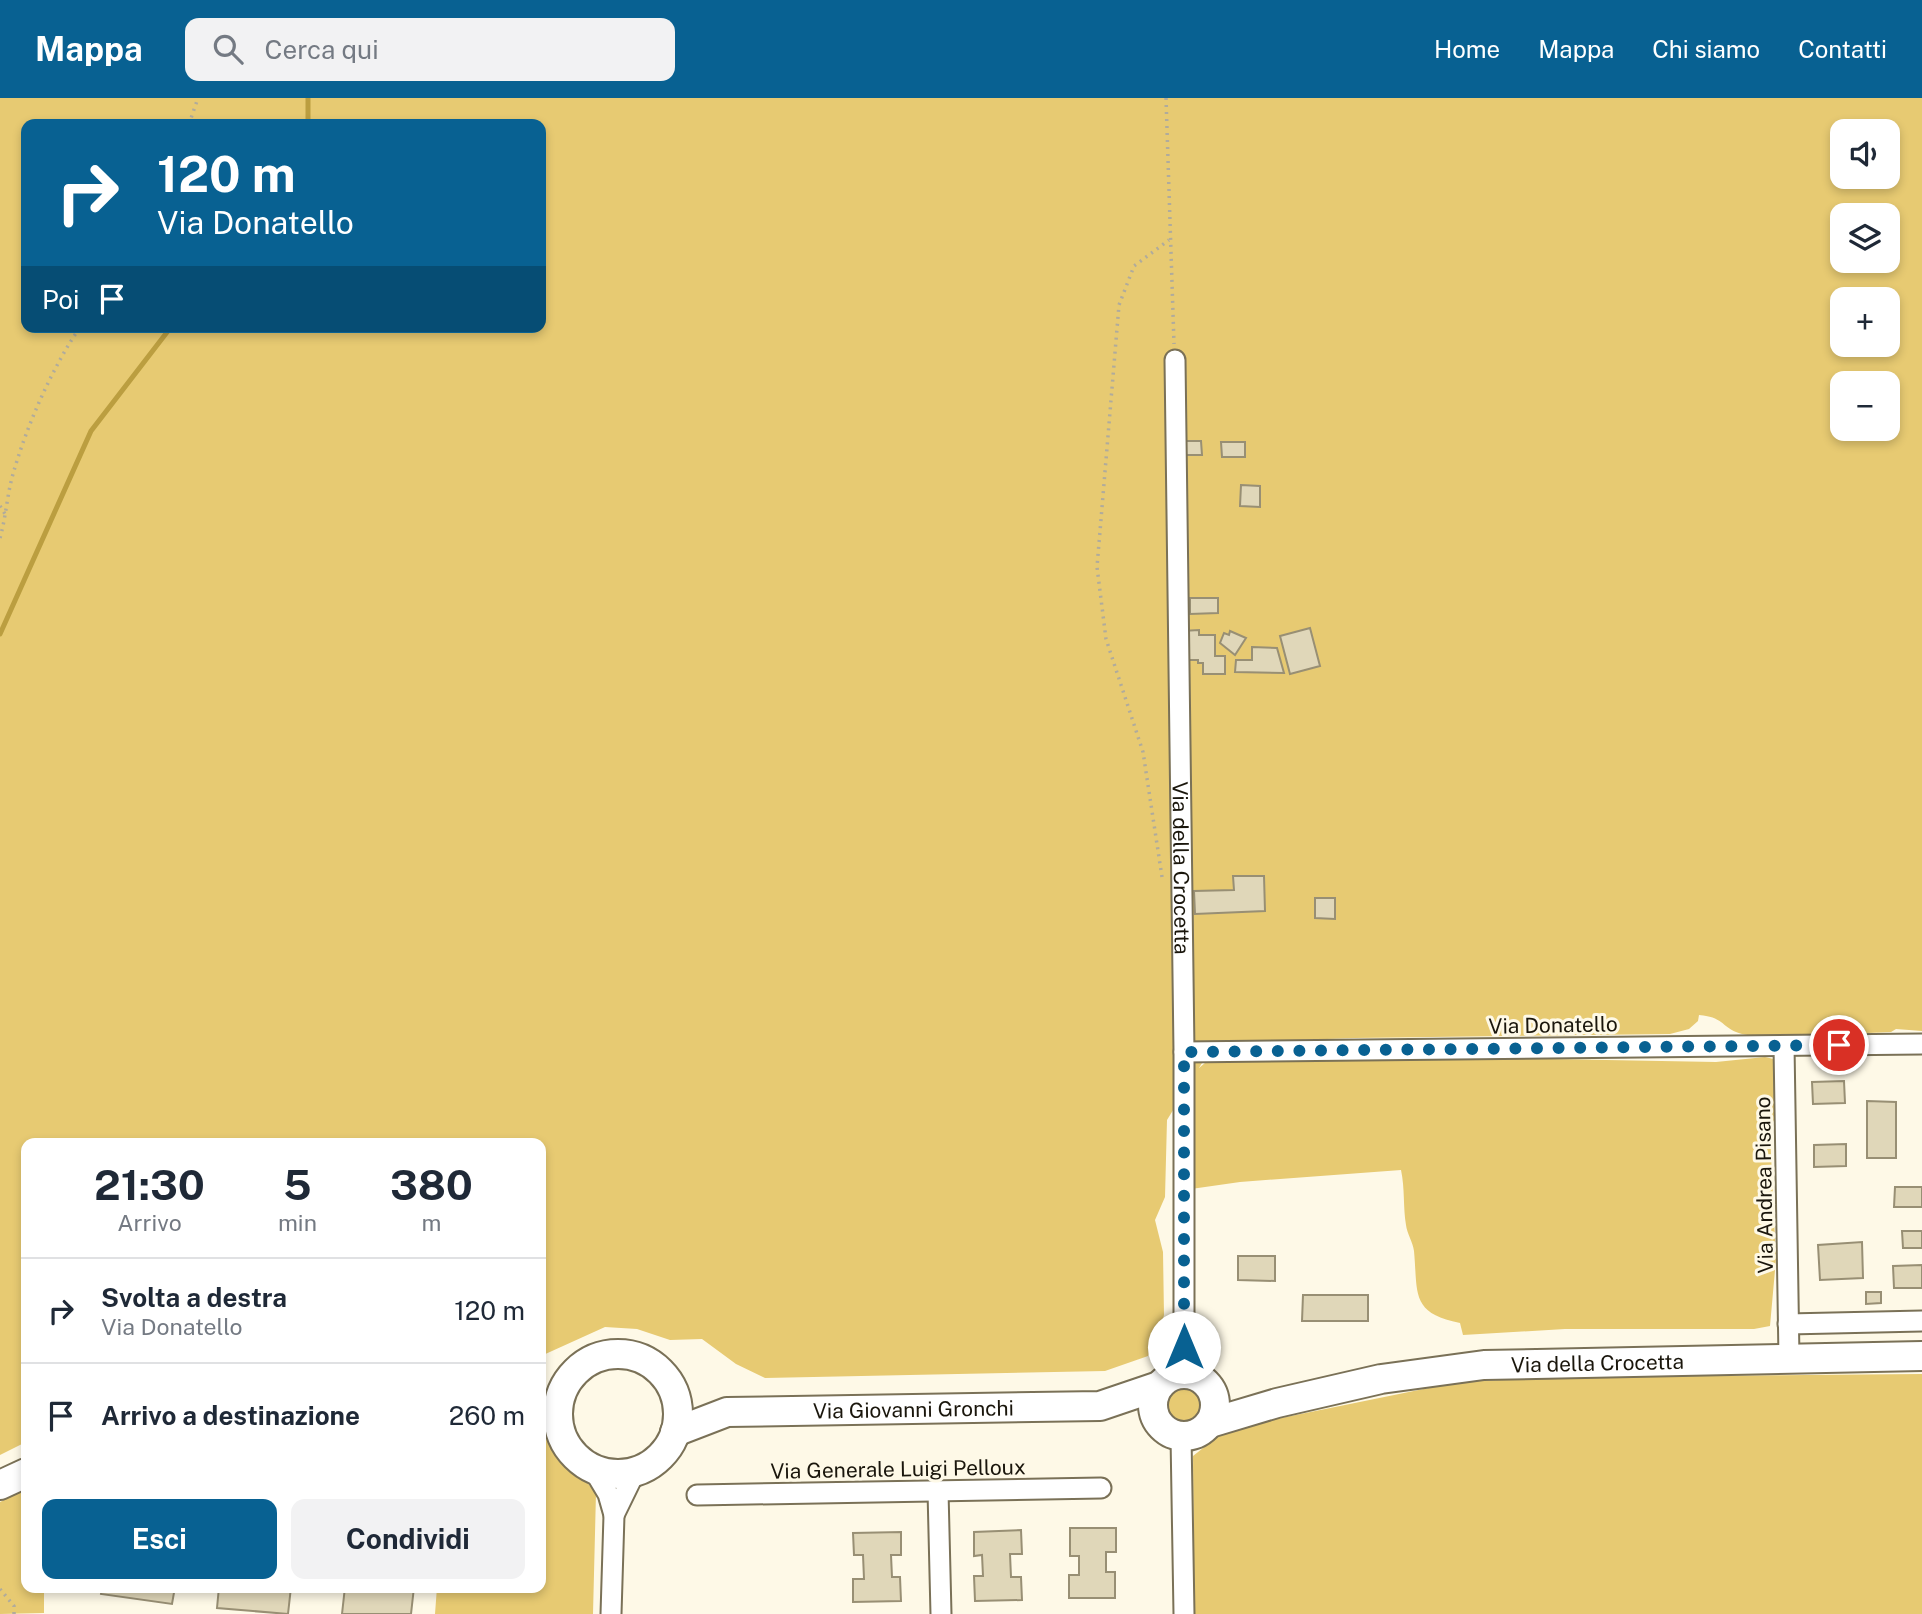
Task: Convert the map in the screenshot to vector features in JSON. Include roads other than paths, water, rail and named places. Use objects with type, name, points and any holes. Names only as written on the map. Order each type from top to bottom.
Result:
[{"type":"street","name":"Via della Crocetta","points":[[1175,360],[1184,1052],[1184,1374]]},
{"type":"street","name":"Via Donatello","points":[[1184,1052],[1922,1044]]},
{"type":"street","name":"Via Andrea Pisano","points":[[1784,1046],[1789,1358]]},
{"type":"street","points":[[1788,1324],[1922,1321]]},
{"type":"street","points":[[593,1469],[621,1475],[635,1472],[660,1457],[675,1432],[678,1412],[674,1392],[665,1377],[651,1364],[635,1356],[617,1354],[599,1357],[583,1365],[551,1400],[558,1406],[551,1428],[573,1454],[593,1469],[608,1494],[614,1515],[611,1614]]},
{"type":"street","name":"Via della Crocetta","points":[[1210,1423],[1278,1403],[1390,1377],[1484,1365],[1922,1356]]},
{"type":"street","points":[[1171,1431],[1197,1434],[1210,1423],[1215,1408],[1213,1392],[1201,1378],[1175,1375],[1159,1386],[1153,1410],[1171,1431],[1184,1614]]},
{"type":"street","name":"Via Giovanni Gronchi","points":[[675,1432],[727,1412],[1100,1406],[1159,1386]]},
{"type":"street","name":"Via Giovanni Gronchi","points":[[674,1392],[727,1412]]},
{"type":"street","name":"Via della Crocetta","points":[[1213,1392],[1278,1403]]},
{"type":"street","name":"Via Giovanni Gronchi","points":[[1100,1406],[1171,1431]]},
{"type":"street","points":[[614,1515],[635,1472]]},
{"type":"street","points":[[0,1485],[21,1475]]},
{"type":"street","name":"Via Generale Luigi Pelloux","points":[[697,1495],[1101,1488]]},
{"type":"street","points":[[937,1491],[941,1614]]},
{"type":"waterway","points":[[308,98],[308,119]]},
{"type":"waterway","points":[[0,634],[91,431],[166,333]]}]
